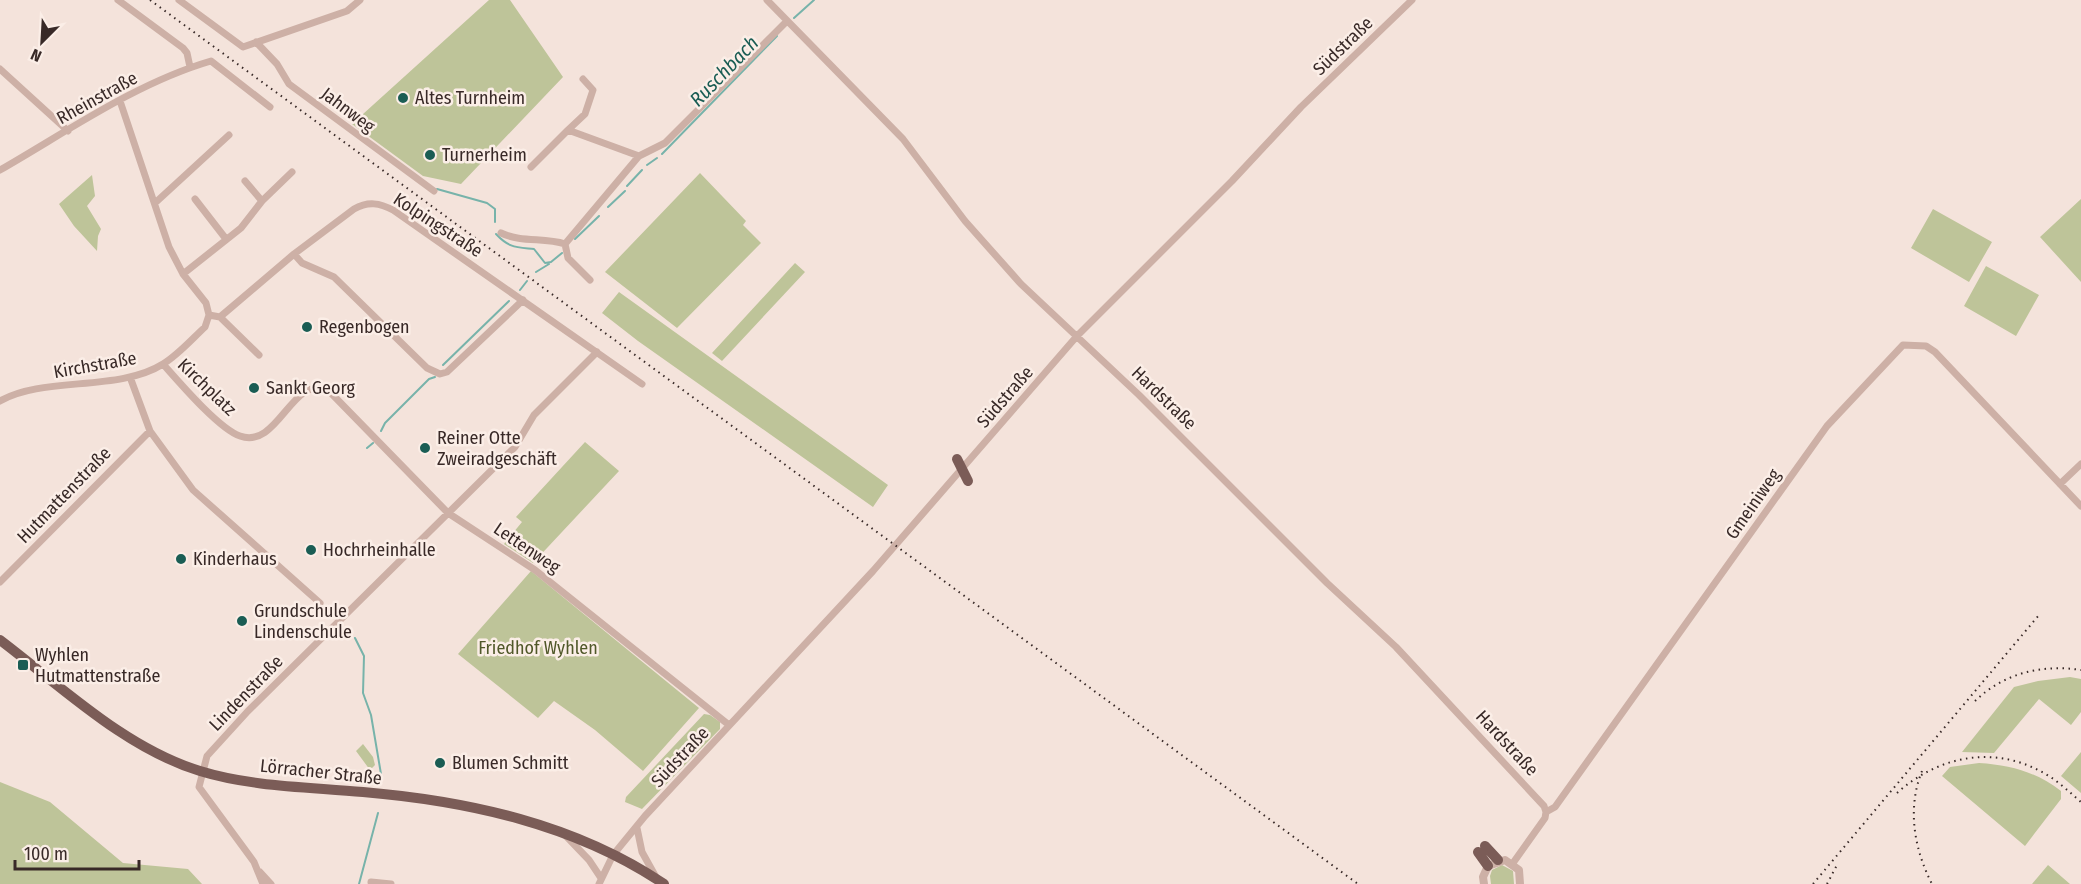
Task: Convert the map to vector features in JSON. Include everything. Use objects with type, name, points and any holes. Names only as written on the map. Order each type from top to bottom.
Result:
[{"type":"main road","points":[[957,459],[968,481]]},
{"type":"main road","name":"Lörracher Straße","points":[[0,640],[128,736],[176,762],[201,772],[236,780],[460,804],[524,819],[613,855],[660,882]]},
{"type":"main road","points":[[1488,866],[1481,849],[1498,860]]},
{"type":"street","points":[[118,0],[183,48],[190,67]]},
{"type":"street","points":[[179,0],[243,47],[347,11],[360,0]]},
{"type":"street","name":"Hardstraße","points":[[767,0],[903,140],[995,257],[1396,648],[1544,806],[1546,812]]},
{"type":"street","name":"Südstraße","points":[[600,881],[613,855],[645,816],[873,571],[1077,336],[1232,181],[1301,107],[1412,0]]},
{"type":"street","points":[[565,244],[639,156],[665,143],[788,21]]},
{"type":"street","name":"Jahnweg","points":[[256,42],[277,64],[289,84],[434,191]]},
{"type":"street","name":"Rheinstraße","points":[[0,170],[120,101],[190,67],[211,61],[270,107]]},
{"type":"street","points":[[0,69],[68,131]]},
{"type":"street","points":[[531,167],[585,114],[593,90],[583,79]]},
{"type":"street","points":[[120,101],[169,247],[183,274],[206,303],[209,315],[220,317],[260,355]]},
{"type":"street","points":[[568,130],[639,156]]},
{"type":"street","points":[[155,203],[229,135]]},
{"type":"street","points":[[183,274],[241,228],[262,201],[292,172]]},
{"type":"street","points":[[245,181],[262,201]]},
{"type":"street","points":[[195,199],[226,239]]},
{"type":"street","name":"Kolpingstraße","points":[[220,317],[294,254],[359,206],[381,204],[393,210],[642,384]]},
{"type":"street","points":[[501,233],[518,240],[554,240],[565,244]]},
{"type":"street","points":[[565,244],[568,258],[590,280]]},
{"type":"street","points":[[294,254],[302,263],[334,277],[427,368],[440,374],[447,372],[522,300]]},
{"type":"street","name":"Kirchstraße","points":[[0,401],[24,392],[130,377],[163,364],[205,327],[209,315]]},
{"type":"street","name":"Gmeiniweg","points":[[1514,864],[1545,818],[1546,812],[1555,807],[1562,798],[1827,426],[1903,345],[1926,346],[1935,352],[2081,506]]},
{"type":"street","name":"Lindenstraße","points":[[201,772],[207,756],[248,711],[515,447],[534,415],[597,352]]},
{"type":"street","name":"Kirchplatz","points":[[163,364],[211,415],[239,436],[255,438],[261,435],[285,415],[303,393],[318,387]]},
{"type":"street","points":[[130,377],[150,431],[193,490],[320,603]]},
{"type":"street","name":"Lettenweg","points":[[318,387],[329,391],[347,408],[448,513],[535,570],[729,725]]},
{"type":"street","name":"Hutmattenstraße","points":[[0,582],[150,431]]},
{"type":"street","points":[[2060,484],[2081,464]]},
{"type":"street","points":[[201,772],[199,788],[201,794],[271,884]]},
{"type":"street","points":[[637,828],[642,852],[660,882]]},
{"type":"street","points":[[563,833],[589,860],[600,881]]},
{"type":"street","points":[[1484,884],[1483,877],[1488,866],[1498,860],[1514,864],[1519,870],[1520,884]]},
{"type":"street","points":[[258,870],[263,884]]},
{"type":"street","points":[[371,882],[391,884]]},
{"type":"green space","points":[[489,0],[510,0],[563,77],[461,184],[423,176],[352,124]]},
{"type":"green space","points":[[700,173],[746,221],[743,225],[761,243],[677,328],[605,272]]},
{"type":"green space","points":[[92,175],[95,196],[87,206],[101,229],[97,251],[74,226],[59,204]]},
{"type":"green space","points":[[2081,199],[2081,282],[2040,237]]},
{"type":"green space","points":[[1933,209],[1992,242],[1969,282],[1911,248]]},
{"type":"green space","points":[[795,263],[805,272],[722,361],[712,353]]},
{"type":"green space","points":[[1986,266],[2039,295],[2016,336],[1964,306]]},
{"type":"green space","points":[[619,292],[888,485],[873,507],[638,341],[602,313]]},
{"type":"green space","points":[[585,442],[619,471],[533,563],[504,544],[522,522],[516,517]]},
{"type":"green space","name":"Friedhof Wyhlen","points":[[531,571],[699,708],[643,771],[595,730],[554,701],[538,718],[458,654]]},
{"type":"green space","points":[[2070,677],[2081,679],[2081,712],[2071,725],[2039,699],[1994,753],[1962,752],[2014,687]]},
{"type":"green space","points":[[704,714],[720,722],[720,729],[642,809],[625,802],[626,797]]},
{"type":"green space","points":[[363,744],[373,757],[375,765],[370,770],[356,751]]},
{"type":"green space","points":[[2081,752],[2081,793],[2061,776]]},
{"type":"green space","points":[[1979,763],[2033,774],[2061,791],[2061,799],[2025,846],[1942,776],[1950,767]]},
{"type":"green space","points":[[0,782],[50,802],[123,863],[188,869],[202,884],[0,884]]},
{"type":"green space","points":[[1502,865],[1513,871],[1514,884],[1491,884],[1492,870]]},
{"type":"green space","points":[[2048,865],[2070,884],[2032,884]]},
{"type":"waterway","name":"Ruschbach","points":[[794,18],[814,0]]},
{"type":"waterway","name":"Ruschbach","points":[[662,154],[777,36]]},
{"type":"waterway","points":[[647,165],[657,158]]},
{"type":"waterway","points":[[627,186],[642,170]]},
{"type":"waterway","points":[[437,189],[487,203],[495,209],[495,222]]},
{"type":"waterway","points":[[608,207],[625,191]]},
{"type":"waterway","points":[[575,239],[599,216]]},
{"type":"waterway","points":[[496,234],[509,244],[534,249],[545,263],[551,262],[562,253]]},
{"type":"waterway","points":[[536,272],[549,264]]},
{"type":"waterway","points":[[520,290],[527,281]]},
{"type":"waterway","points":[[443,365],[509,301]]},
{"type":"waterway","points":[[381,431],[385,423],[429,379],[435,377]]},
{"type":"waterway","points":[[367,448],[373,443]]},
{"type":"waterway","name":"Ruschbach","points":[[355,638],[364,656],[363,693],[371,715],[381,774]]},
{"type":"waterway","name":"Ruschbach","points":[[359,884],[378,813]]},
{"type":"railway","points":[[150,0],[1358,884]]},
{"type":"railway","points":[[1813,884],[2039,615]]},
{"type":"railway","points":[[1975,701],[1998,684],[2024,673],[2052,668],[2081,670]]},
{"type":"railway","points":[[1897,793],[1929,771],[1947,763],[1984,757],[2003,758],[2040,771],[2081,802]]},
{"type":"railway","points":[[1922,771],[1915,799],[1915,828],[1921,857],[1932,884]]},
{"type":"railway","points":[[1827,884],[1837,865]]},
{"type":"place","name":"Altes Turnheim","points":[[403,98]]},
{"type":"place","name":"Turnerheim","points":[[430,155]]},
{"type":"place","name":"Regenbogen","points":[[307,327]]},
{"type":"place","name":"Sankt Georg","points":[[254,388]]},
{"type":"place","name":"Reiner Otte Zweiradgeschäft","points":[[425,448]]},
{"type":"place","name":"Hochrheinhalle","points":[[311,550]]},
{"type":"place","name":"Kinderhaus","points":[[181,559]]},
{"type":"place","name":"Grundschule Lindenschule","points":[[242,621]]},
{"type":"place","name":"Wyhlen Hutmattenstraße","points":[[23,665]]},
{"type":"place","name":"Blumen Schmitt","points":[[440,763]]}]
